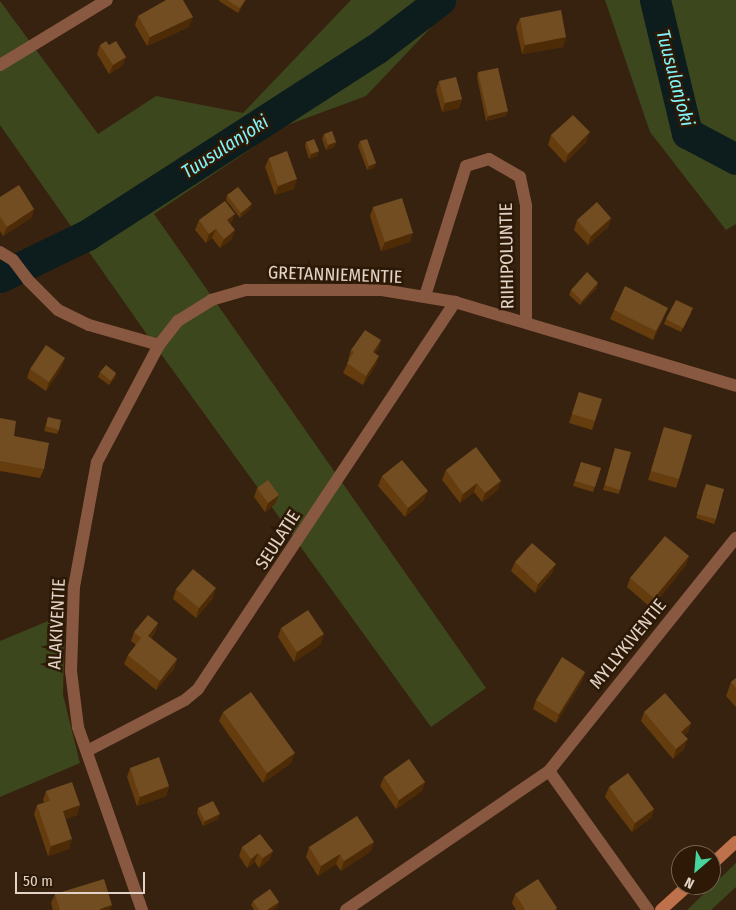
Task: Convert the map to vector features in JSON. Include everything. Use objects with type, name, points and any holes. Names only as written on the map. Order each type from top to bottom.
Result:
[{"type":"main road","points":[[721,856],[736,842]]},
{"type":"main road","points":[[661,910],[678,895]]},
{"type":"street","points":[[0,65],[107,0]]},
{"type":"street","name":"RIIHIPOLUNTIE","points":[[425,296],[466,166],[490,159],[520,177],[526,206],[526,322]]},
{"type":"street","points":[[0,252],[12,260],[28,280],[58,310],[89,325],[159,344]]},
{"type":"street","name":"GRETANNIEMENTIE","points":[[159,344],[178,321],[211,300],[247,290],[382,290],[455,302],[736,386]]},
{"type":"street","name":"SEULATIE","points":[[87,751],[185,700],[198,689],[455,302]]},
{"type":"street","name":"ALAKIVENTIE","points":[[142,910],[78,727],[70,670],[74,587],[97,462],[159,344]]},
{"type":"street","name":"MYLLYKIVENTIE","points":[[346,910],[549,771],[736,538]]},
{"type":"street","points":[[549,771],[648,910]]},
{"type":"green space","points":[[351,0],[457,0],[366,96],[285,126],[154,214],[486,688],[431,727],[148,336],[0,125],[0,1],[98,134],[156,96],[243,113]]},
{"type":"green space","points":[[605,0],[736,0],[736,224],[726,230],[650,132]]},
{"type":"green space","points":[[65,614],[63,695],[80,763],[0,797],[0,641]]},
{"type":"green space","points":[[736,863],[736,887],[711,910],[687,910],[703,895],[721,895],[721,877]]},
{"type":"building","points":[[166,0],[183,0],[193,17],[150,37],[138,16]]},
{"type":"building","points":[[227,0],[245,0],[240,8]]},
{"type":"building","points":[[561,10],[566,37],[525,45],[520,18]]},
{"type":"building","points":[[106,41],[109,45],[116,41],[126,57],[113,65],[100,45]]},
{"type":"building","points":[[498,68],[508,111],[488,116],[478,72]]},
{"type":"building","points":[[456,77],[462,99],[445,103],[439,81]]},
{"type":"building","points":[[573,115],[590,132],[568,154],[551,135]]},
{"type":"building","points":[[332,131],[336,142],[328,145],[324,134]]},
{"type":"building","points":[[314,139],[319,151],[311,154],[306,142]]},
{"type":"building","points":[[367,139],[376,163],[369,166],[360,141]]},
{"type":"building","points":[[287,151],[297,179],[278,186],[269,158]]},
{"type":"building","points":[[19,185],[34,209],[7,227],[0,216],[0,197]]},
{"type":"building","points":[[238,187],[252,204],[241,213],[227,195]]},
{"type":"building","points":[[402,198],[413,233],[385,242],[373,207]]},
{"type":"building","points":[[225,201],[235,214],[227,220],[235,230],[224,239],[216,229],[209,234],[199,220]]},
{"type":"building","points":[[597,202],[611,218],[591,236],[577,220]]},
{"type":"building","points":[[587,272],[598,283],[582,301],[571,290]]},
{"type":"building","points":[[625,286],[668,308],[656,331],[614,310]]},
{"type":"building","points":[[676,300],[693,308],[683,328],[666,319]]},
{"type":"building","points":[[365,330],[381,340],[373,352],[379,356],[366,376],[347,363],[354,352],[351,350]]},
{"type":"building","points":[[46,345],[65,358],[49,382],[30,369]]},
{"type":"building","points":[[106,365],[116,373],[111,381],[100,372]]},
{"type":"building","points":[[579,392],[602,399],[595,421],[572,414]]},
{"type":"building","points":[[48,417],[61,420],[59,430],[46,426]]},
{"type":"building","points":[[0,418],[16,421],[14,436],[49,443],[44,469],[0,461]]},
{"type":"building","points":[[664,427],[692,435],[679,479],[651,471]]},
{"type":"building","points":[[476,447],[501,481],[485,493],[477,483],[463,494],[446,470]]},
{"type":"building","points":[[615,448],[631,452],[620,490],[605,485]]},
{"type":"building","points":[[402,460],[428,491],[408,508],[382,476]]},
{"type":"building","points":[[581,462],[601,468],[595,487],[575,481]]},
{"type":"building","points":[[268,480],[279,495],[268,503],[257,488]]},
{"type":"building","points":[[706,484],[724,489],[716,519],[697,514]]},
{"type":"building","points":[[665,536],[689,556],[654,598],[630,578]]},
{"type":"building","points":[[532,543],[556,564],[538,584],[515,562]]},
{"type":"building","points":[[193,569],[216,588],[199,608],[176,589]]},
{"type":"building","points":[[308,610],[324,634],[297,652],[281,628]]},
{"type":"building","points":[[148,615],[158,623],[148,636],[177,659],[160,681],[128,655],[141,638],[134,632]]},
{"type":"building","points":[[562,657],[585,672],[559,714],[536,700]]},
{"type":"building","points":[[736,678],[736,688],[731,682]]},
{"type":"building","points":[[251,692],[295,753],[267,773],[223,712]]},
{"type":"building","points":[[665,693],[691,723],[681,732],[688,739],[676,749],[644,712]]},
{"type":"building","points":[[159,757],[169,786],[140,797],[130,768]]},
{"type":"building","points":[[409,759],[425,782],[399,800],[384,777]]},
{"type":"building","points":[[628,773],[654,809],[635,823],[609,787]]},
{"type":"building","points":[[72,782],[80,805],[63,811],[72,839],[51,846],[37,805],[50,801],[46,791]]},
{"type":"building","points":[[213,801],[220,814],[205,821],[198,808]]},
{"type":"building","points":[[357,816],[374,842],[344,861],[340,854],[321,866],[309,847]]},
{"type":"building","points":[[260,834],[273,851],[263,858],[258,853],[251,859],[242,847]]},
{"type":"building","points":[[104,879],[112,905],[100,910],[60,910],[55,894]]},
{"type":"building","points":[[538,879],[557,908],[555,910],[524,910],[515,894]]},
{"type":"building","points":[[270,889],[279,902],[267,910],[259,910],[253,901]]},
{"type":"waterway","name":"Tuusulanjoki","points":[[0,277],[87,235],[376,49],[440,0]]},
{"type":"waterway","name":"Tuusulanjoki","points":[[655,0],[687,133],[736,159]]}]
